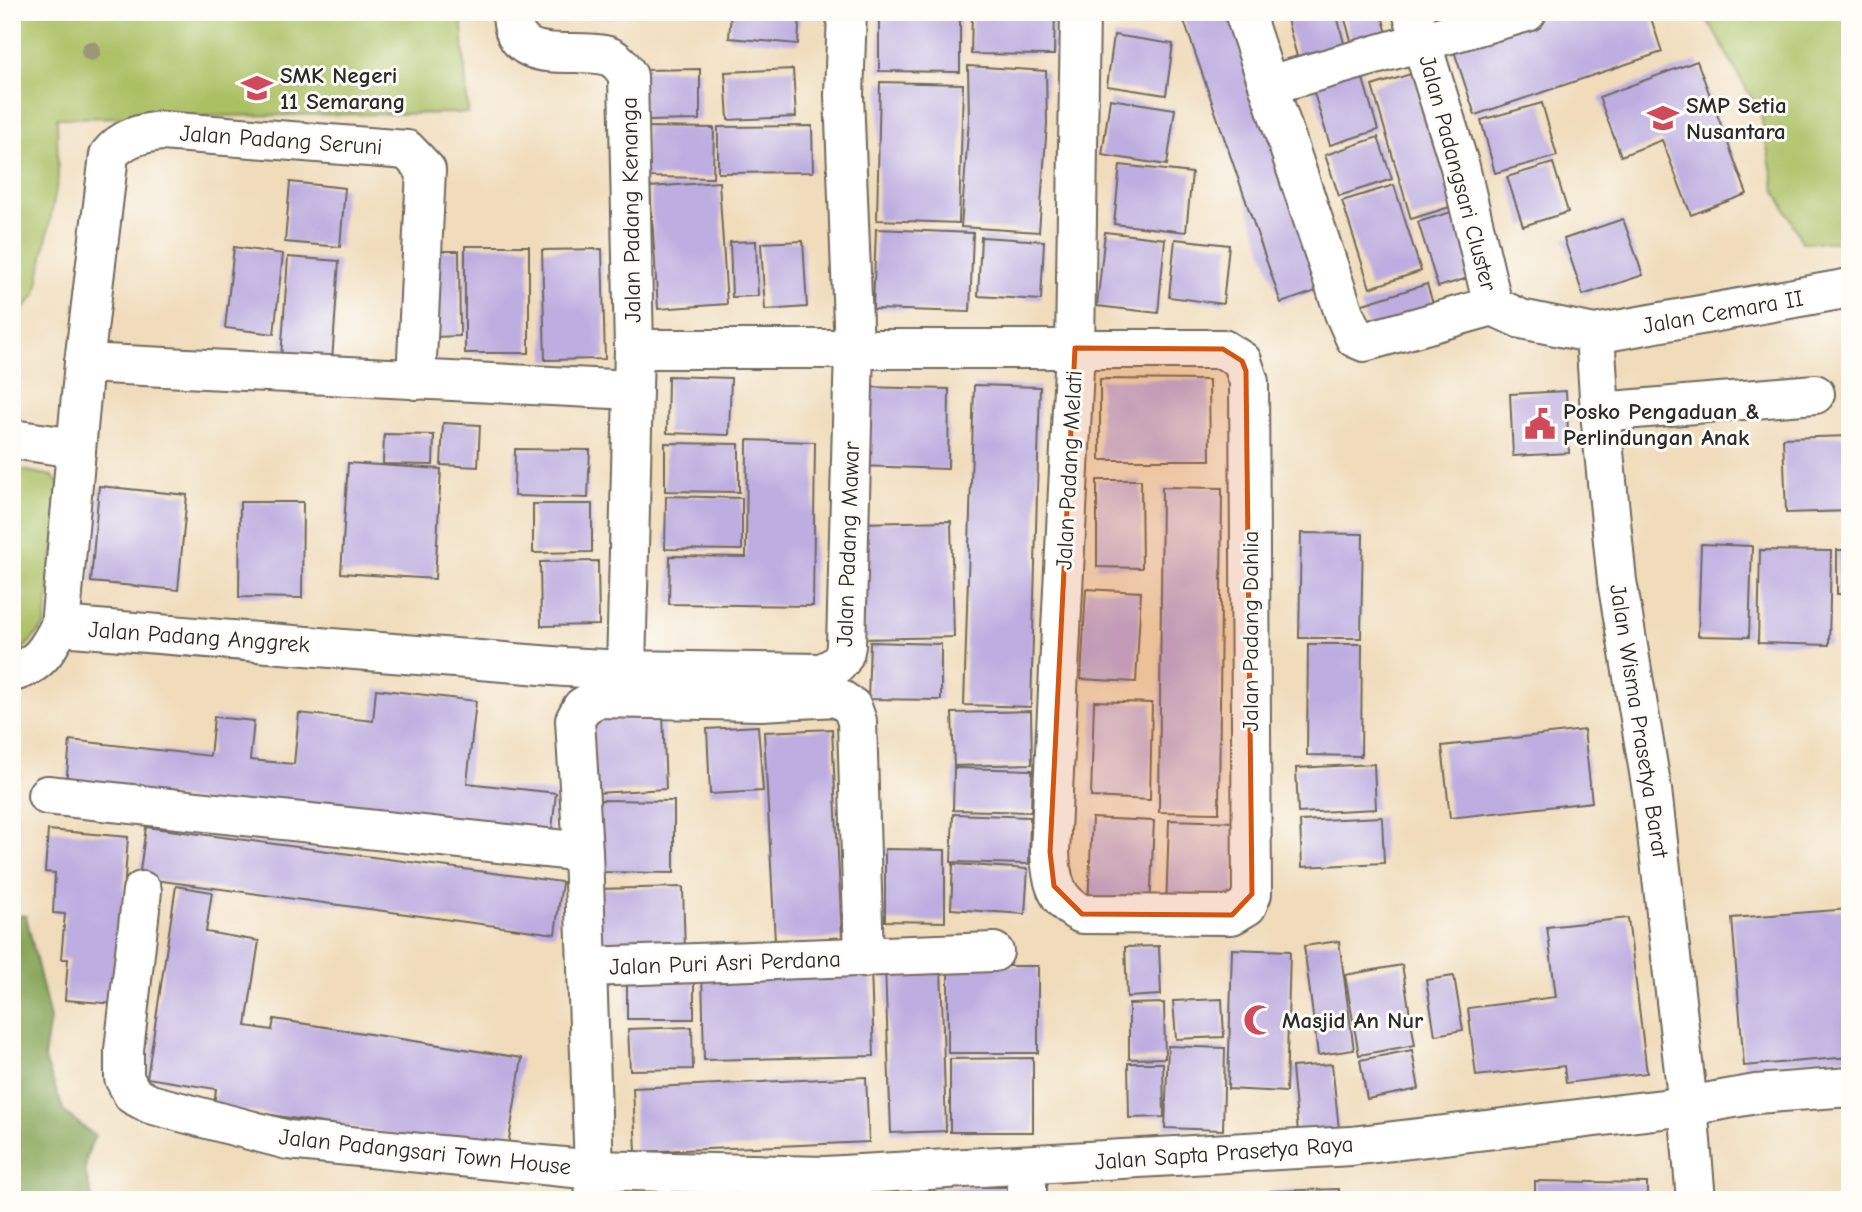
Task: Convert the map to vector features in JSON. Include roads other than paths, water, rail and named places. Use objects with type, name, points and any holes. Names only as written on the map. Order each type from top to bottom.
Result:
[{"type":"street","name":"Jalan Padang Mawar","points":[[626,670],[821,673],[832,668],[845,656],[854,349],[844,95],[847,12]]},
{"type":"street","name":"Jalan Padang Melati","points":[[1080,12],[1075,348],[1049,852],[1054,886],[1073,909],[1083,914]]},
{"type":"street","name":"Jalan Padangsari Cluster","points":[[1244,12],[1344,313],[1355,338],[1364,342],[1493,306],[1521,319],[1595,334]]},
{"type":"street","name":"Jalan Padangsari Cluster","points":[[1269,85],[1417,27],[1527,12]]},
{"type":"street","name":"Jalan Padang Kenanga","points":[[512,18],[517,35],[526,45],[544,53],[605,55],[617,61],[628,76],[634,349],[854,349]]},
{"type":"street","name":"Jalan Padangsari Cluster","points":[[1417,27],[1461,167],[1493,306]]},
{"type":"street","name":"Jalan Padang Seruni","points":[[85,351],[108,155],[116,146],[144,133],[162,131],[407,150],[426,170],[416,380]]},
{"type":"street","name":"Jalan Cemara II","points":[[1595,334],[1850,288]]},
{"type":"street","name":"Jalan Wisma Prasetya Barat","points":[[1595,334],[1617,582],[1652,790],[1696,1200]]},
{"type":"street","points":[[854,349],[1075,348]]},
{"type":"street","name":"Jalan Padang Dahlia","points":[[1075,348],[1223,349],[1242,361],[1249,382],[1252,894],[1247,906],[1232,915],[1083,914]]},
{"type":"street","points":[[626,670],[634,349]]},
{"type":"street","points":[[85,351],[416,380],[633,390]]},
{"type":"street","name":"Jalan Padang Anggrek","points":[[85,351],[60,626],[626,670]]},
{"type":"street","points":[[1600,412],[1815,394]]},
{"type":"street","points":[[12,439],[76,448]]},
{"type":"street","points":[[12,672],[41,659],[60,626]]},
{"type":"street","name":"Jalan Puri Asri Perdana","points":[[594,1185],[583,852],[575,720],[577,712],[587,703],[597,698],[760,701],[837,697],[852,707],[858,720],[864,958]]},
{"type":"street","points":[[47,795],[583,852]]},
{"type":"street","name":"Jalan Padangsari Town House","points":[[142,891],[124,1050],[124,1078],[133,1095],[150,1104],[288,1140],[594,1185]]},
{"type":"street","name":"Jalan Puri Asri Perdana","points":[[587,967],[994,952]]},
{"type":"street","name":"Jalan Sapta Prasetya Raya","points":[[594,1185],[825,1188],[1027,1182],[1688,1106],[1756,1094],[1850,1087]]},
{"type":"place","name":"SMK Negeri 11 Semarang","points":[[257,88]]},
{"type":"place","name":"SMP Setia Nusantara","points":[[1663,118]]},
{"type":"place","name":"Posko Pengaduan & Perlindungan Anak","points":[[1540,424]]},
{"type":"place","name":"Masjid An Nur","points":[[1259,1020]]}]
